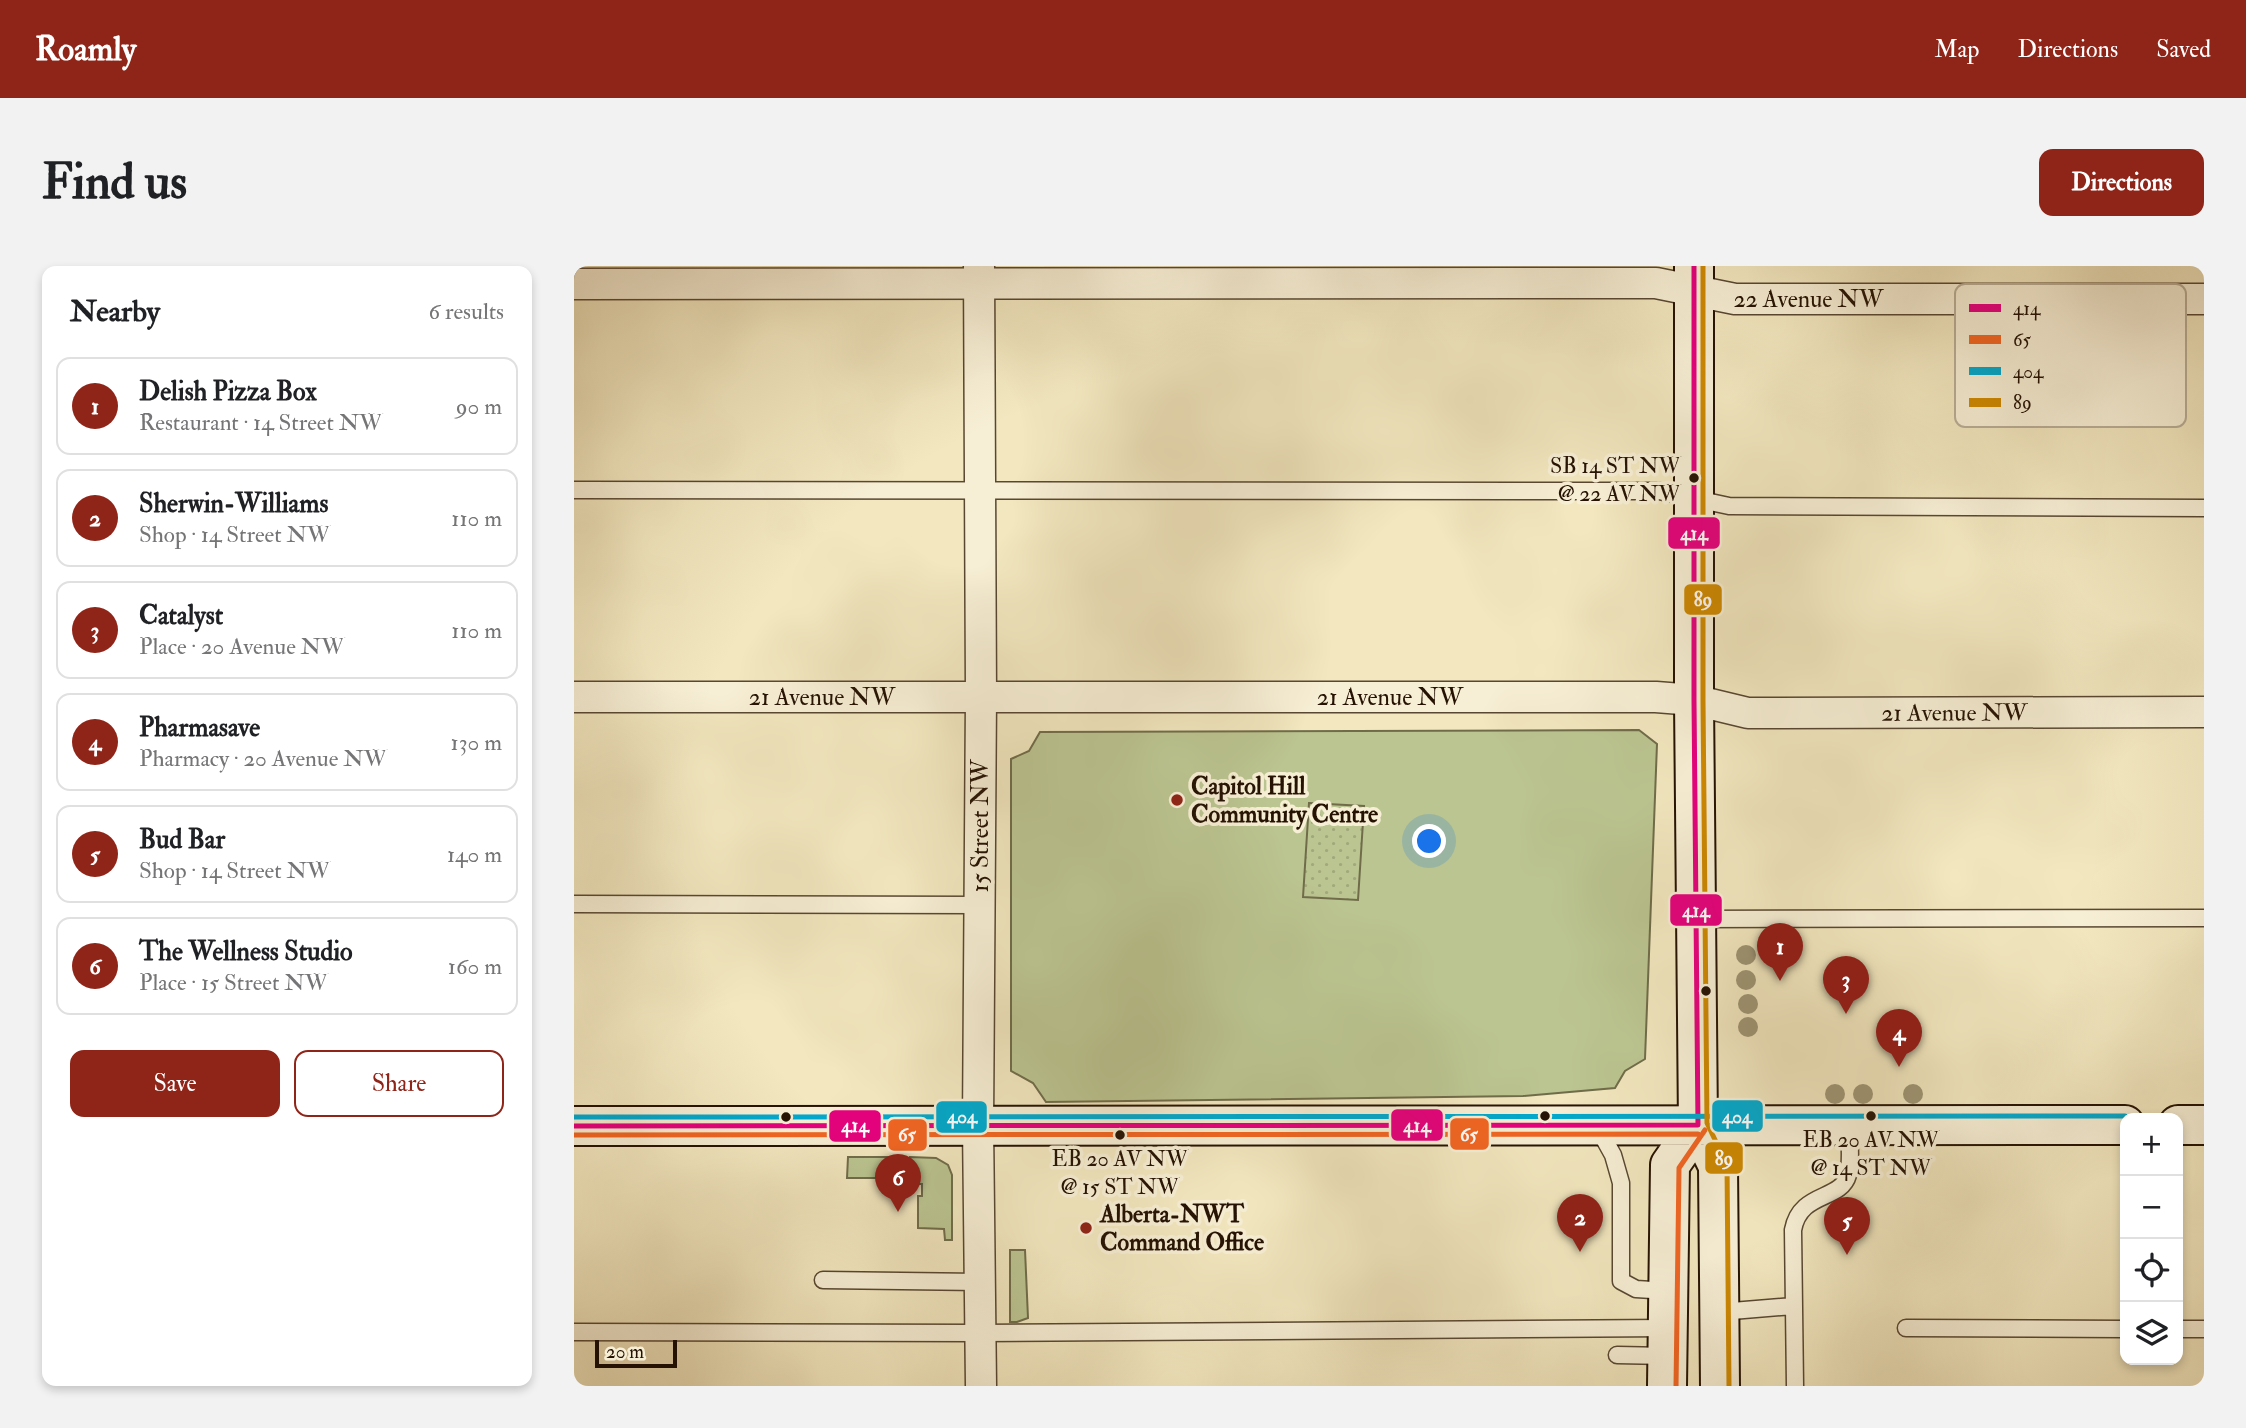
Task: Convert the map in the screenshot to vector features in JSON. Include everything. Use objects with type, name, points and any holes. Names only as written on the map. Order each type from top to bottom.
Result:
[{"type":"street","name":"22 Avenue NW","points":[[574,284],[979,274],[1656,283],[1694,279],[1735,299],[1955,299]]},
{"type":"street","name":"15 Street NW","points":[[979,274],[981,696],[978,1125],[981,1386]]},
{"type":"street","points":[[1694,279],[1698,1125],[1718,1166],[1720,1386]]},
{"type":"street","name":"22 Avenue NW","points":[[2186,299],[2204,299]]},
{"type":"street","name":"21 Avenue NW","points":[[574,697],[1656,697],[1694,700],[1748,713],[2204,712]]},
{"type":"street","points":[[1668,1357],[1670,1165],[1698,1125]]},
{"type":"street","points":[[574,1126],[2120,1125]]},
{"type":"street","points":[[2183,1125],[2204,1125]]},
{"type":"lane","points":[[574,489],[1659,491],[1729,506],[2204,508]]},
{"type":"lane","points":[[574,904],[980,905]]},
{"type":"lane","points":[[1698,919],[2204,918]]},
{"type":"lane","points":[[1795,1386],[1795,1217],[1803,1207],[1842,1186],[1848,1176],[1849,1125]]},
{"type":"lane","points":[[1597,1126],[1613,1156],[1621,1183],[1621,1281],[1636,1289],[1668,1291]]},
{"type":"lane","points":[[823,1280],[980,1282]]},
{"type":"lane","points":[[1720,1312],[1793,1306]]},
{"type":"lane","points":[[1906,1328],[2120,1329]]},
{"type":"lane","points":[[2183,1329],[2204,1329]]},
{"type":"lane","points":[[574,1332],[981,1333],[1668,1357]]},
{"type":"lane","points":[[1617,1355],[1668,1357]]},
{"type":"green space","points":[[1639,730],[1657,744],[1645,1059],[1625,1071],[1615,1088],[1523,1096],[1046,1102],[1033,1083],[1011,1071],[1011,759],[1029,751],[1040,732]]},
{"type":"green space","points":[[1309,803],[1364,806],[1358,900],[1303,897]]},
{"type":"green space","points":[[848,1157],[904,1157],[903,1178],[847,1178]]},
{"type":"green space","points":[[910,1157],[936,1158],[948,1165],[952,1175],[952,1240],[945,1240],[944,1229],[918,1228],[918,1196],[922,1196],[922,1184],[910,1184]]},
{"type":"green space","points":[[1010,1250],[1025,1250],[1028,1318],[1017,1322],[1010,1322]]},
{"type":"transit line","name":"414","points":[[1694,266],[1698,1125]]},
{"type":"transit line","name":"89","points":[[1703,266],[1707,1123],[1727,1165],[1729,1386]]},
{"type":"transit line","name":"404","points":[[574,1117],[2120,1116]]},
{"type":"transit line","name":"414","points":[[574,1126],[1698,1125]]},
{"type":"transit line","name":"65","points":[[1676,1386],[1679,1168],[1705,1130]]},
{"type":"transit line","name":"65","points":[[574,1135],[1698,1134]]},
{"type":"place","name":"SB 14 ST NW @ 22 AV NW","points":[[1694,478]]},
{"type":"place","name":"Capitol Hill Community Centre","points":[[1177,800]]},
{"type":"place","name":"Delish Pizza Box","points":[[1780,981]]},
{"type":"place","name":"Catalyst","points":[[1846,1014]]},
{"type":"place","name":"Pharmasave","points":[[1899,1067]]},
{"type":"place","name":"EB 20 AV NW @ 14 ST NW","points":[[1871,1116]]},
{"type":"place","name":"EB 20 AV NW @ 15 ST NW","points":[[1120,1135]]},
{"type":"place","name":"The Wellness Studio","points":[[898,1212]]},
{"type":"place","name":"Alberta-NWT Command Office","points":[[1086,1228]]},
{"type":"place","name":"Sherwin-Williams","points":[[1580,1252]]},
{"type":"place","name":"Bud Bar","points":[[1847,1255]]}]
